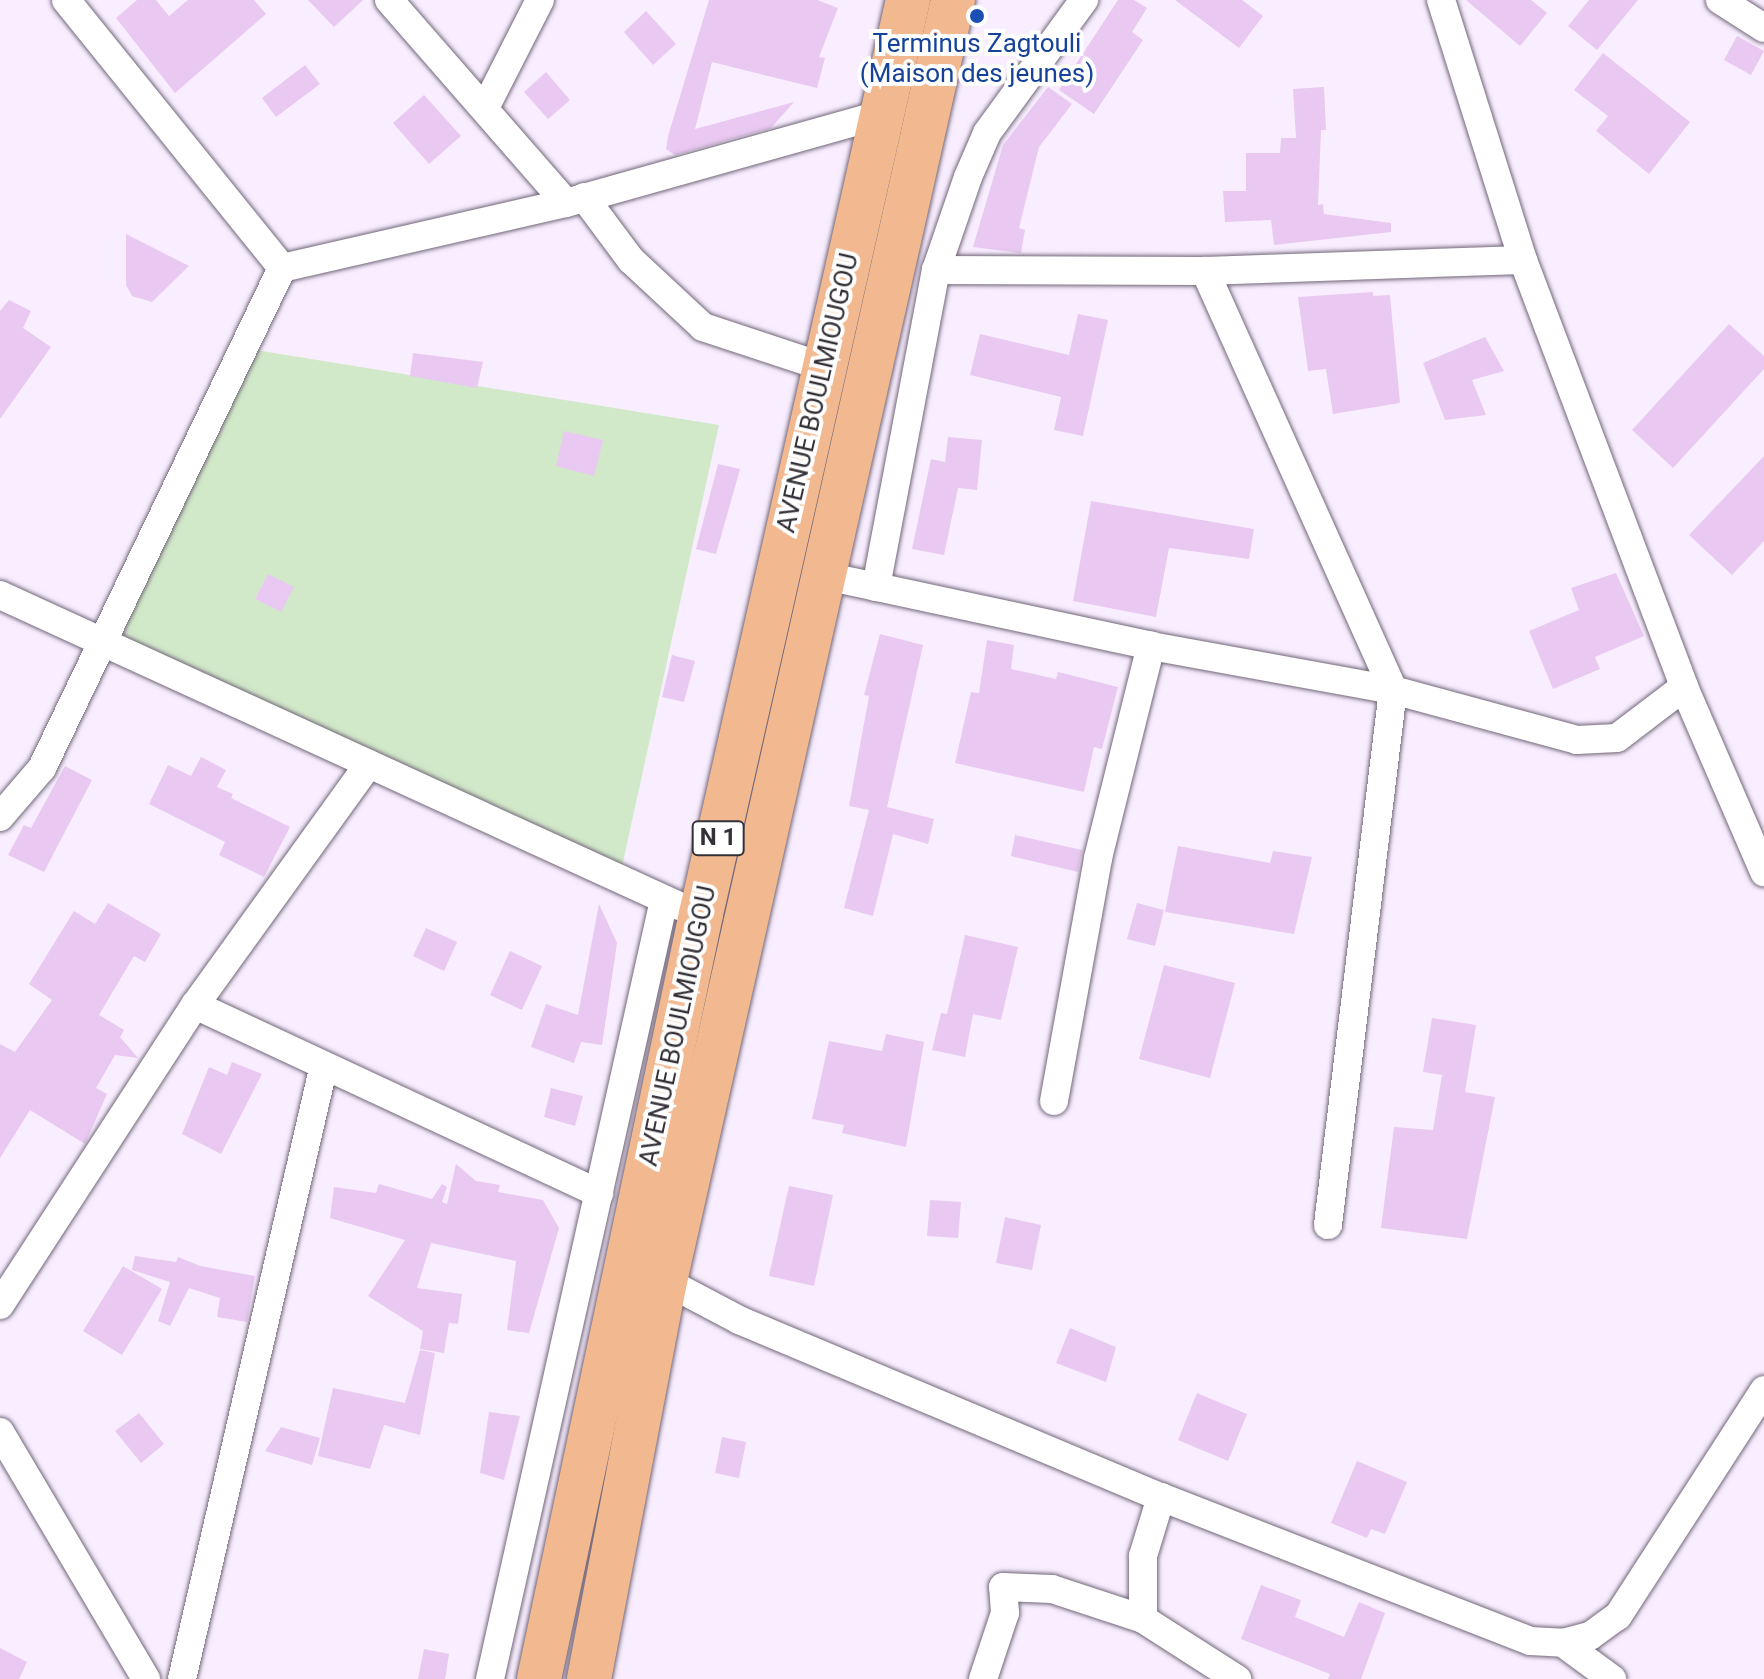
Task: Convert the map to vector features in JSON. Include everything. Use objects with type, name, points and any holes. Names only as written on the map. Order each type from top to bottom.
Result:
[{"type":"highway","name":"AVENUE BOULMIOUGOU","points":[[539,1679],[683,907],[824,367],[908,0]]},
{"type":"highway","name":"AVENUE BOULMIOUGOU","points":[[589,1679],[665,1281],[821,575],[953,0]]},
{"type":"street","points":[[66,0],[282,268]]},
{"type":"street","points":[[389,0],[485,108],[631,260],[703,327],[824,367]]},
{"type":"street","points":[[485,108],[540,0]]},
{"type":"street","points":[[876,587],[936,270],[987,133],[1084,0]]},
{"type":"street","points":[[1441,0],[1523,260],[1684,687],[1764,872]]},
{"type":"street","points":[[1720,0],[1764,28]]},
{"type":"street","points":[[282,268],[575,200],[882,114]]},
{"type":"street","points":[[936,270],[1205,271],[1523,260]]},
{"type":"street","points":[[0,817],[42,768],[106,644],[140,559],[282,268]]},
{"type":"street","points":[[1205,271],[1393,690],[1328,1225]]},
{"type":"street","points":[[821,575],[1151,646],[1393,690],[1597,741],[1633,730],[1684,687]]},
{"type":"street","points":[[0,595],[683,907],[599,1193],[490,1679]]},
{"type":"street","points":[[1054,1101],[1098,858],[1151,646]]},
{"type":"street","points":[[0,1305],[195,1005],[369,764]]},
{"type":"street","points":[[195,1005],[323,1069],[599,1193]]},
{"type":"street","points":[[182,1679],[323,1069]]},
{"type":"street","points":[[665,1281],[739,1320],[1161,1497],[1530,1641],[1563,1643],[1590,1636],[1627,1606],[1764,1390]]},
{"type":"street","points":[[0,1432],[146,1679]]},
{"type":"street","points":[[1143,1619],[1143,1556],[1161,1497]]},
{"type":"street","points":[[983,1679],[1005,1613],[1003,1587],[1052,1589],[1121,1607],[1237,1679]]},
{"type":"street","points":[[1563,1643],[1612,1679]]},
{"type":"green space","points":[[243,348],[719,425],[619,880],[106,644]]},
{"type":"building","points":[[137,0],[156,0],[169,16],[188,0],[254,0],[266,14],[175,93],[116,18]]},
{"type":"building","points":[[308,0],[363,0],[334,27]]},
{"type":"building","points":[[709,0],[817,0],[838,8],[819,57],[825,58],[817,88],[712,62],[695,129],[794,102],[771,128],[675,155],[666,149],[668,136]]},
{"type":"building","points":[[1118,0],[1134,0],[1147,8],[1132,32],[1143,40],[1094,114],[1059,90]]},
{"type":"building","points":[[1175,0],[1242,0],[1263,16],[1239,48]]},
{"type":"building","points":[[1466,0],[1531,0],[1547,13],[1520,46]]},
{"type":"building","points":[[1589,0],[1638,0],[1597,50],[1568,26]]},
{"type":"building","points":[[646,11],[676,44],[653,65],[624,32]]},
{"type":"building","points":[[1737,36],[1764,51],[1751,75],[1724,60]]},
{"type":"building","points":[[1603,53],[1690,122],[1649,174],[1596,131],[1608,116],[1574,90]]},
{"type":"building","points":[[305,65],[320,84],[276,117],[262,98]]},
{"type":"building","points":[[546,72],[570,100],[548,119],[524,92]]},
{"type":"building","points":[[1048,87],[1072,104],[1039,147],[1019,228],[1025,230],[1021,253],[973,247],[1003,145]]},
{"type":"building","points":[[1324,87],[1326,130],[1321,130],[1318,205],[1323,204],[1324,214],[1391,223],[1391,232],[1274,245],[1271,220],[1225,222],[1223,191],[1246,191],[1246,153],[1280,153],[1281,138],[1296,138],[1293,89]]},
{"type":"building","points":[[424,95],[461,136],[429,164],[393,123]]},
{"type":"building","points":[[126,234],[189,266],[152,302],[132,296],[126,285]]},
{"type":"building","points":[[1373,292],[1373,296],[1390,295],[1400,403],[1333,414],[1326,369],[1308,371],[1298,297]]},
{"type":"building","points":[[9,300],[31,311],[23,328],[51,347],[0,419],[0,311]]},
{"type":"building","points":[[1078,314],[1108,320],[1083,436],[1054,430],[1061,397],[970,375],[980,334],[1069,355]]},
{"type":"building","points":[[1729,324],[1764,356],[1764,369],[1673,468],[1632,430]]},
{"type":"building","points":[[1485,337],[1504,371],[1472,380],[1486,415],[1445,420],[1423,363]]},
{"type":"building","points":[[413,353],[483,362],[477,388],[410,376]]},
{"type":"building","points":[[564,431],[603,440],[594,476],[556,466]]},
{"type":"building","points":[[948,437],[982,440],[977,490],[958,488],[944,555],[912,549],[931,459],[945,462]]},
{"type":"building","points":[[1764,456],[1764,541],[1732,575],[1689,535]]},
{"type":"building","points":[[718,464],[740,469],[716,554],[696,549]]},
{"type":"building","points":[[1091,501],[1254,529],[1249,559],[1169,548],[1156,617],[1073,601]]},
{"type":"building","points":[[1616,573],[1644,636],[1595,657],[1600,669],[1553,689],[1529,631],[1579,610],[1571,588]]},
{"type":"building","points":[[268,574],[294,587],[281,612],[255,599]]},
{"type":"building","points":[[880,634],[923,645],[887,807],[934,819],[928,844],[893,834],[873,916],[844,908],[869,810],[849,806],[869,696],[864,695]]},
{"type":"building","points":[[987,640],[1014,645],[1011,669],[1056,679],[1058,672],[1118,687],[1102,749],[1094,747],[1084,792],[955,763],[971,692],[979,693]]},
{"type":"building","points":[[672,655],[695,661],[684,702],[662,697]]},
{"type":"building","points":[[201,757],[226,770],[217,787],[233,794],[231,798],[290,827],[264,877],[219,855],[225,842],[149,804],[168,765],[191,776]]},
{"type":"building","points":[[65,766],[92,780],[44,872],[8,855],[24,825],[31,828]]},
{"type":"building","points":[[1015,835],[1082,850],[1078,872],[1011,856]]},
{"type":"building","points":[[1178,846],[1270,863],[1273,851],[1312,857],[1294,934],[1165,912]]},
{"type":"building","points":[[108,903],[161,934],[145,962],[134,956],[99,1015],[124,1030],[120,1037],[138,1058],[115,1055],[96,1088],[107,1094],[85,1144],[30,1110],[0,1158],[0,1044],[15,1052],[52,1000],[29,984],[74,911],[95,924]]},
{"type":"building","points":[[1137,903],[1164,910],[1155,946],[1127,939]]},
{"type":"building","points":[[599,904],[617,943],[602,1045],[581,1042],[574,1063],[531,1047],[546,1004],[578,1015]]},
{"type":"building","points":[[426,928],[457,942],[444,971],[413,956]]},
{"type":"building","points":[[965,935],[1018,947],[1001,1020],[973,1014],[965,1057],[932,1050],[941,1013],[947,1014]]},
{"type":"building","points":[[510,951],[542,966],[522,1010],[490,995]]},
{"type":"building","points":[[1164,965],[1235,983],[1210,1078],[1139,1059]]},
{"type":"building","points":[[1432,1018],[1476,1025],[1465,1092],[1495,1097],[1467,1239],[1381,1228],[1394,1127],[1433,1130],[1442,1075],[1423,1072]]},
{"type":"building","points":[[886,1034],[924,1042],[906,1147],[842,1133],[844,1125],[812,1119],[829,1041],[882,1051]]},
{"type":"building","points":[[232,1062],[262,1074],[221,1154],[182,1134],[209,1067],[227,1075]]},
{"type":"building","points":[[551,1088],[583,1096],[575,1126],[544,1117]]},
{"type":"building","points":[[456,1164],[476,1181],[500,1185],[498,1192],[543,1200],[559,1228],[529,1333],[507,1330],[516,1261],[431,1243],[417,1288],[462,1294],[458,1324],[449,1323],[444,1353],[420,1349],[423,1331],[368,1296],[405,1240],[330,1218],[334,1187],[376,1193],[379,1184],[432,1199],[442,1184],[447,1187],[442,1202],[447,1204]]},
{"type":"building","points":[[789,1186],[833,1195],[814,1286],[769,1276]]},
{"type":"building","points":[[930,1200],[961,1202],[958,1238],[927,1236]]},
{"type":"building","points":[[1005,1217],[1041,1225],[1032,1270],[996,1263]]},
{"type":"building","points":[[135,1256],[176,1262],[178,1257],[200,1266],[255,1276],[247,1322],[217,1317],[220,1298],[189,1288],[170,1326],[158,1321],[170,1282],[132,1270]]},
{"type":"building","points":[[123,1266],[162,1289],[122,1355],[83,1331]]},
{"type":"building","points":[[1070,1328],[1116,1347],[1106,1382],[1056,1363]]},
{"type":"building","points":[[420,1350],[435,1353],[420,1435],[384,1425],[370,1469],[318,1456],[333,1388],[405,1403]]},
{"type":"building","points":[[1197,1393],[1247,1414],[1228,1461],[1178,1440]]},
{"type":"building","points":[[489,1412],[520,1416],[504,1480],[480,1473]]},
{"type":"building","points":[[139,1413],[164,1444],[141,1463],[115,1431]]},
{"type":"building","points":[[281,1427],[320,1438],[312,1465],[265,1451]]},
{"type":"building","points":[[722,1437],[746,1442],[739,1478],[715,1473]]},
{"type":"building","points":[[1357,1461],[1407,1482],[1385,1534],[1371,1529],[1367,1538],[1331,1523]]},
{"type":"building","points":[[1261,1585],[1301,1600],[1295,1617],[1344,1637],[1359,1602],[1385,1613],[1361,1679],[1328,1679],[1330,1674],[1241,1639]]},
{"type":"building","points":[[0,1648],[27,1662],[19,1679],[0,1679]]},
{"type":"building","points":[[424,1649],[449,1654],[445,1679],[418,1679]]},
{"type":"place","name":"Terminus Zagtouli (Maison des jeunes)","points":[[977,16]]}]
